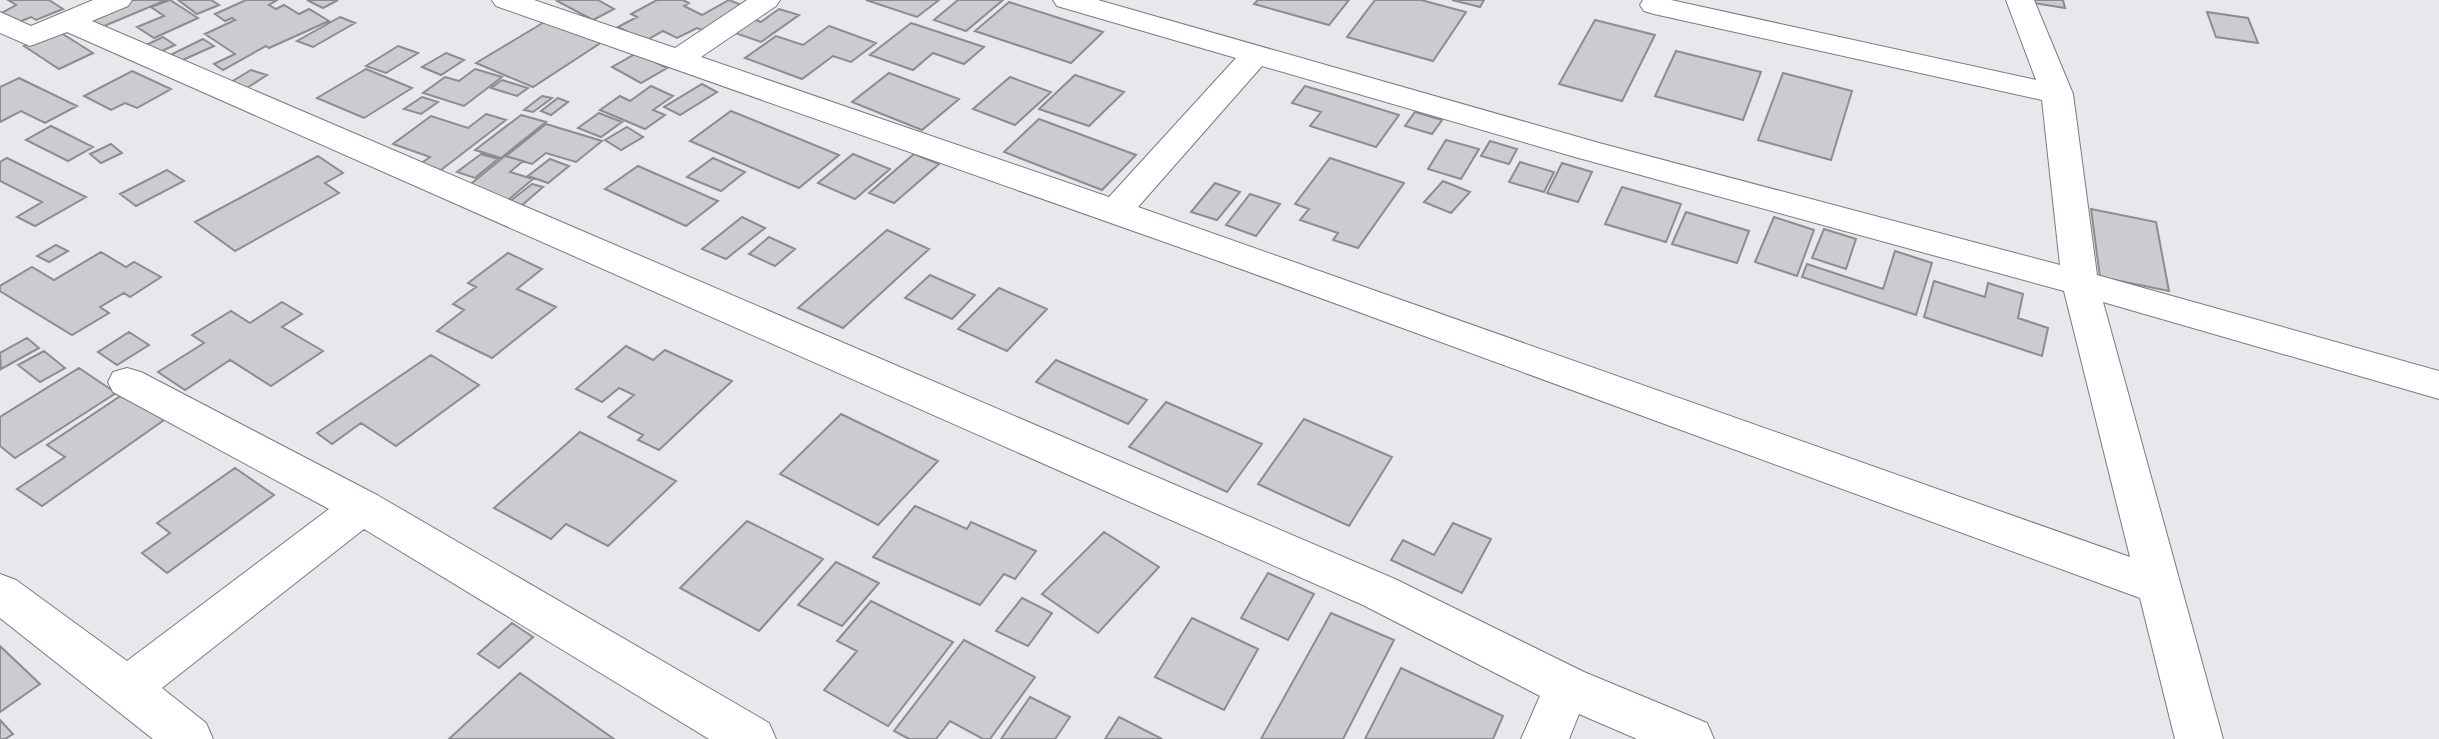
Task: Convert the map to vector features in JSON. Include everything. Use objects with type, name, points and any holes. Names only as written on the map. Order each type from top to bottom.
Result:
[{"type":"street","points":[[0,50],[118,0]]},
{"type":"street","points":[[506,0],[1115,212],[2159,586]]},
{"type":"street","points":[[679,59],[766,0]]},
{"type":"street","points":[[1067,0],[1587,150],[2080,283],[2439,385]]},
{"type":"street","points":[[2020,0],[2057,94],[2080,283],[2199,739]]},
{"type":"street","points":[[1654,5],[2057,94]]},
{"type":"street","points":[[0,21],[30,37]]},
{"type":"street","points":[[69,22],[1379,592],[1567,687],[1690,739]]},
{"type":"street","points":[[1115,212],[1256,54]]},
{"type":"street","points":[[127,382],[362,507],[752,739]]},
{"type":"street","points":[[127,688],[362,507]]},
{"type":"street","points":[[0,593],[127,688],[189,739]]},
{"type":"street","points":[[1545,739],[1567,687]]},
{"type":"building","points":[[8,0],[49,0],[63,9],[36,20],[31,17],[14,24],[0,14],[16,5]]},
{"type":"building","points":[[133,0],[166,0],[97,29],[85,20]]},
{"type":"building","points":[[170,0],[198,18],[154,38],[137,27],[164,16],[151,7]]},
{"type":"building","points":[[178,0],[211,0],[219,5],[197,14]]},
{"type":"building","points":[[246,0],[277,0],[269,5],[276,9],[284,5],[299,14],[309,9],[329,21],[269,48],[266,46],[223,70],[214,64],[235,54],[205,34],[235,20],[232,18],[225,21],[215,14]]},
{"type":"building","points":[[307,0],[338,0],[323,8]]},
{"type":"building","points":[[598,0],[614,9],[593,20],[557,1]]},
{"type":"building","points":[[657,0],[683,0],[689,3],[684,6],[702,15],[729,0],[744,6],[702,30],[697,28],[677,38],[663,31],[645,41],[618,27],[637,17],[631,14]]},
{"type":"building","points":[[866,0],[939,0],[917,17]]},
{"type":"building","points":[[958,0],[1003,0],[966,31],[934,20]]},
{"type":"building","points":[[1258,0],[1349,0],[1329,25],[1254,4]]},
{"type":"building","points":[[1375,0],[1421,0],[1466,12],[1433,61],[1347,37]]},
{"type":"building","points":[[1452,0],[1484,0],[1480,7]]},
{"type":"building","points":[[2026,0],[2063,0],[2065,8],[2027,2]]},
{"type":"building","points":[[1009,2],[1103,32],[1071,63],[975,31]]},
{"type":"building","points":[[779,9],[799,15],[761,42],[732,32],[751,18],[761,22]]},
{"type":"building","points":[[2207,12],[2248,18],[2258,43],[2216,37]]},
{"type":"building","points":[[340,17],[355,23],[313,47],[297,41]]},
{"type":"building","points":[[1595,20],[1655,35],[1622,101],[1559,84]]},
{"type":"building","points":[[546,21],[602,42],[533,87],[476,63]]},
{"type":"building","points":[[911,23],[984,47],[964,64],[933,53],[913,70],[870,55]]},
{"type":"building","points":[[829,26],[876,43],[851,62],[833,56],[802,79],[745,58],[776,36],[803,45]]},
{"type":"building","points":[[58,31],[93,53],[59,69],[24,46]]},
{"type":"building","points":[[163,37],[175,45],[155,54],[144,46]]},
{"type":"building","points":[[203,39],[214,46],[176,63],[166,57]]},
{"type":"building","points":[[398,46],[418,53],[386,73],[366,66]]},
{"type":"building","points":[[1676,51],[1761,72],[1743,120],[1655,96]]},
{"type":"building","points":[[446,53],[464,60],[441,75],[422,67]]},
{"type":"building","points":[[637,53],[667,68],[641,83],[612,67]]},
{"type":"building","points":[[366,69],[412,88],[364,118],[317,98]]},
{"type":"building","points":[[475,69],[502,77],[464,106],[423,93],[445,77],[459,81]]},
{"type":"building","points":[[251,70],[267,75],[247,88],[231,82]]},
{"type":"building","points":[[132,71],[171,89],[137,108],[125,103],[111,110],[84,96]]},
{"type":"building","points":[[889,73],[959,99],[922,130],[852,102]]},
{"type":"building","points":[[1783,73],[1852,91],[1831,160],[1758,140]]},
{"type":"building","points":[[1075,75],[1124,92],[1089,126],[1039,109]]},
{"type":"building","points":[[1010,77],[1051,92],[1015,125],[973,109]]},
{"type":"building","points":[[19,78],[77,106],[45,123],[21,111],[0,122],[0,87]]},
{"type":"building","points":[[502,80],[528,88],[517,96],[491,88]]},
{"type":"building","points":[[702,84],[717,92],[680,115],[664,107]]},
{"type":"building","points":[[651,86],[673,96],[653,110],[665,115],[645,129],[600,110],[620,96],[630,101]]},
{"type":"building","points":[[1305,86],[1399,115],[1376,147],[1310,126],[1321,112],[1292,103]]},
{"type":"building","points":[[542,96],[552,98],[533,112],[524,110]]},
{"type":"building","points":[[422,97],[438,102],[421,114],[404,109]]},
{"type":"building","points":[[558,98],[568,102],[551,115],[541,111]]},
{"type":"building","points":[[731,111],[839,155],[799,188],[690,141]]},
{"type":"building","points":[[1415,112],[1442,120],[1432,134],[1405,126]]},
{"type":"building","points":[[599,113],[622,122],[601,137],[578,128]]},
{"type":"building","points":[[486,114],[506,120],[441,170],[420,164],[430,157],[393,144],[431,116],[468,128]]},
{"type":"building","points":[[521,115],[546,122],[501,158],[475,150]]},
{"type":"building","points":[[1039,119],[1136,155],[1102,190],[1004,152]]},
{"type":"building","points":[[546,124],[602,141],[576,162],[546,153],[532,164],[506,156]]},
{"type":"building","points":[[51,126],[93,147],[68,161],[26,140]]},
{"type":"building","points":[[627,127],[643,137],[621,150],[605,140]]},
{"type":"building","points":[[1446,140],[1479,149],[1461,179],[1428,169]]},
{"type":"building","points":[[1490,141],[1517,149],[1509,164],[1481,156]]},
{"type":"building","points":[[111,144],[122,153],[101,163],[90,154]]},
{"type":"building","points":[[481,154],[498,159],[475,178],[457,172]]},
{"type":"building","points":[[853,154],[890,169],[855,199],[818,183]]},
{"type":"building","points":[[914,154],[939,164],[894,203],[869,193]]},
{"type":"building","points":[[318,156],[343,173],[325,183],[339,193],[235,251],[195,222]]},
{"type":"building","points":[[505,156],[523,161],[510,172],[533,179],[508,200],[467,187]]},
{"type":"building","points":[[7,158],[86,197],[35,226],[17,217],[42,202],[0,181],[0,162]]},
{"type":"building","points":[[713,158],[745,172],[721,191],[687,177]]},
{"type":"building","points":[[1330,158],[1404,183],[1358,248],[1333,240],[1338,233],[1300,220],[1309,209],[1295,204]]},
{"type":"building","points":[[550,159],[569,166],[548,183],[528,176]]},
{"type":"building","points":[[1520,162],[1554,172],[1544,192],[1509,182]]},
{"type":"building","points":[[1562,163],[1592,172],[1578,202],[1547,193]]},
{"type":"building","points":[[638,166],[718,201],[686,226],[605,189]]},
{"type":"building","points":[[167,170],[184,181],[136,206],[120,194]]},
{"type":"building","points":[[1443,181],[1470,192],[1451,213],[1424,202]]},
{"type":"building","points":[[1215,183],[1240,192],[1217,220],[1191,212]]},
{"type":"building","points":[[532,184],[543,187],[521,206],[509,202]]},
{"type":"building","points":[[1622,187],[1681,204],[1666,242],[1605,224]]},
{"type":"building","points":[[1250,194],[1280,204],[1256,236],[1226,225]]},
{"type":"building","points":[[2091,209],[2156,222],[2169,291],[2100,277]]},
{"type":"building","points":[[1686,212],[1749,231],[1737,263],[1672,244]]},
{"type":"building","points":[[742,217],[765,228],[726,259],[702,249]]},
{"type":"building","points":[[1774,217],[1814,230],[1797,276],[1755,262]]},
{"type":"building","points":[[1824,229],[1856,239],[1846,269],[1812,258]]},
{"type":"building","points":[[887,230],[929,249],[843,328],[798,308]]},
{"type":"building","points":[[769,237],[795,249],[775,266],[749,254]]},
{"type":"building","points":[[56,245],[68,251],[49,262],[37,256]]},
{"type":"building","points":[[1895,251],[1932,263],[1916,315],[1802,277],[1807,264],[1883,289]]},
{"type":"building","points":[[101,252],[126,267],[134,262],[161,277],[130,297],[124,293],[100,307],[109,313],[72,335],[0,291],[0,286],[32,267],[54,280]]},
{"type":"building","points":[[508,253],[542,269],[517,289],[556,307],[492,358],[437,331],[464,310],[453,304],[476,287],[468,283]]},
{"type":"building","points":[[930,275],[975,295],[952,319],[905,298]]},
{"type":"building","points":[[1934,281],[1985,297],[1988,283],[2023,294],[2018,318],[2048,328],[2042,356],[1924,317]]},
{"type":"building","points":[[999,288],[1047,309],[1007,351],[958,329]]},
{"type":"building","points":[[282,302],[302,314],[282,327],[323,351],[271,386],[230,360],[185,390],[158,372],[204,343],[192,335],[231,311],[250,323]]},
{"type":"building","points":[[129,332],[149,345],[117,365],[98,352]]},
{"type":"building","points":[[27,338],[39,348],[1,369],[0,353]]},
{"type":"building","points":[[626,346],[653,360],[665,350],[732,381],[659,450],[638,440],[643,435],[608,417],[634,395],[619,388],[602,402],[576,389]]},
{"type":"building","points":[[44,351],[65,368],[40,382],[18,365]]},
{"type":"building","points":[[431,355],[479,385],[396,446],[361,423],[332,444],[317,433]]},
{"type":"building","points":[[1056,360],[1147,400],[1128,424],[1036,382]]},
{"type":"building","points":[[79,368],[116,393],[15,458],[0,446],[0,417]]},
{"type":"building","points":[[122,395],[164,420],[42,506],[17,489],[65,457],[47,445]]},
{"type":"building","points":[[1166,402],[1262,444],[1227,492],[1129,447]]},
{"type":"building","points":[[841,414],[938,461],[878,525],[780,474]]},
{"type":"building","points":[[1304,419],[1392,457],[1349,526],[1258,484]]},
{"type":"building","points":[[580,432],[676,481],[608,546],[566,524],[551,539],[494,508]]},
{"type":"building","points":[[235,468],[274,495],[167,573],[142,553],[170,533],[157,523]]},
{"type":"building","points":[[915,506],[967,529],[971,522],[1036,551],[1015,579],[1004,574],[980,605],[873,557]]},
{"type":"building","points":[[747,521],[823,559],[759,631],[680,588]]},
{"type":"building","points":[[1453,523],[1491,539],[1462,593],[1391,560],[1403,540],[1434,555]]},
{"type":"building","points":[[1104,532],[1159,567],[1098,633],[1042,594]]},
{"type":"building","points":[[836,562],[879,583],[842,626],[798,605]]},
{"type":"building","points":[[1268,573],[1314,594],[1288,640],[1241,618]]},
{"type":"building","points":[[1022,598],[1052,613],[1028,646],[996,631]]},
{"type":"building","points":[[871,601],[953,642],[888,726],[824,690],[857,651],[837,641]]},
{"type":"building","points":[[1331,613],[1394,640],[1343,739],[1261,739]]},
{"type":"building","points":[[1192,618],[1258,649],[1224,710],[1155,677]]},
{"type":"building","points":[[512,623],[533,637],[499,668],[478,654]]},
{"type":"building","points":[[964,640],[1035,677],[990,739],[983,739],[950,721],[936,739],[909,739],[894,731]]},
{"type":"building","points":[[0,646],[40,684],[0,712]]},
{"type":"building","points":[[1401,668],[1503,716],[1493,739],[1365,739]]},
{"type":"building","points":[[520,673],[614,739],[449,739]]},
{"type":"building","points":[[1030,697],[1070,717],[1055,739],[1001,739]]},
{"type":"building","points":[[1119,717],[1162,739],[1105,739]]},
{"type":"building","points":[[0,720],[13,734],[5,739],[0,739]]}]
